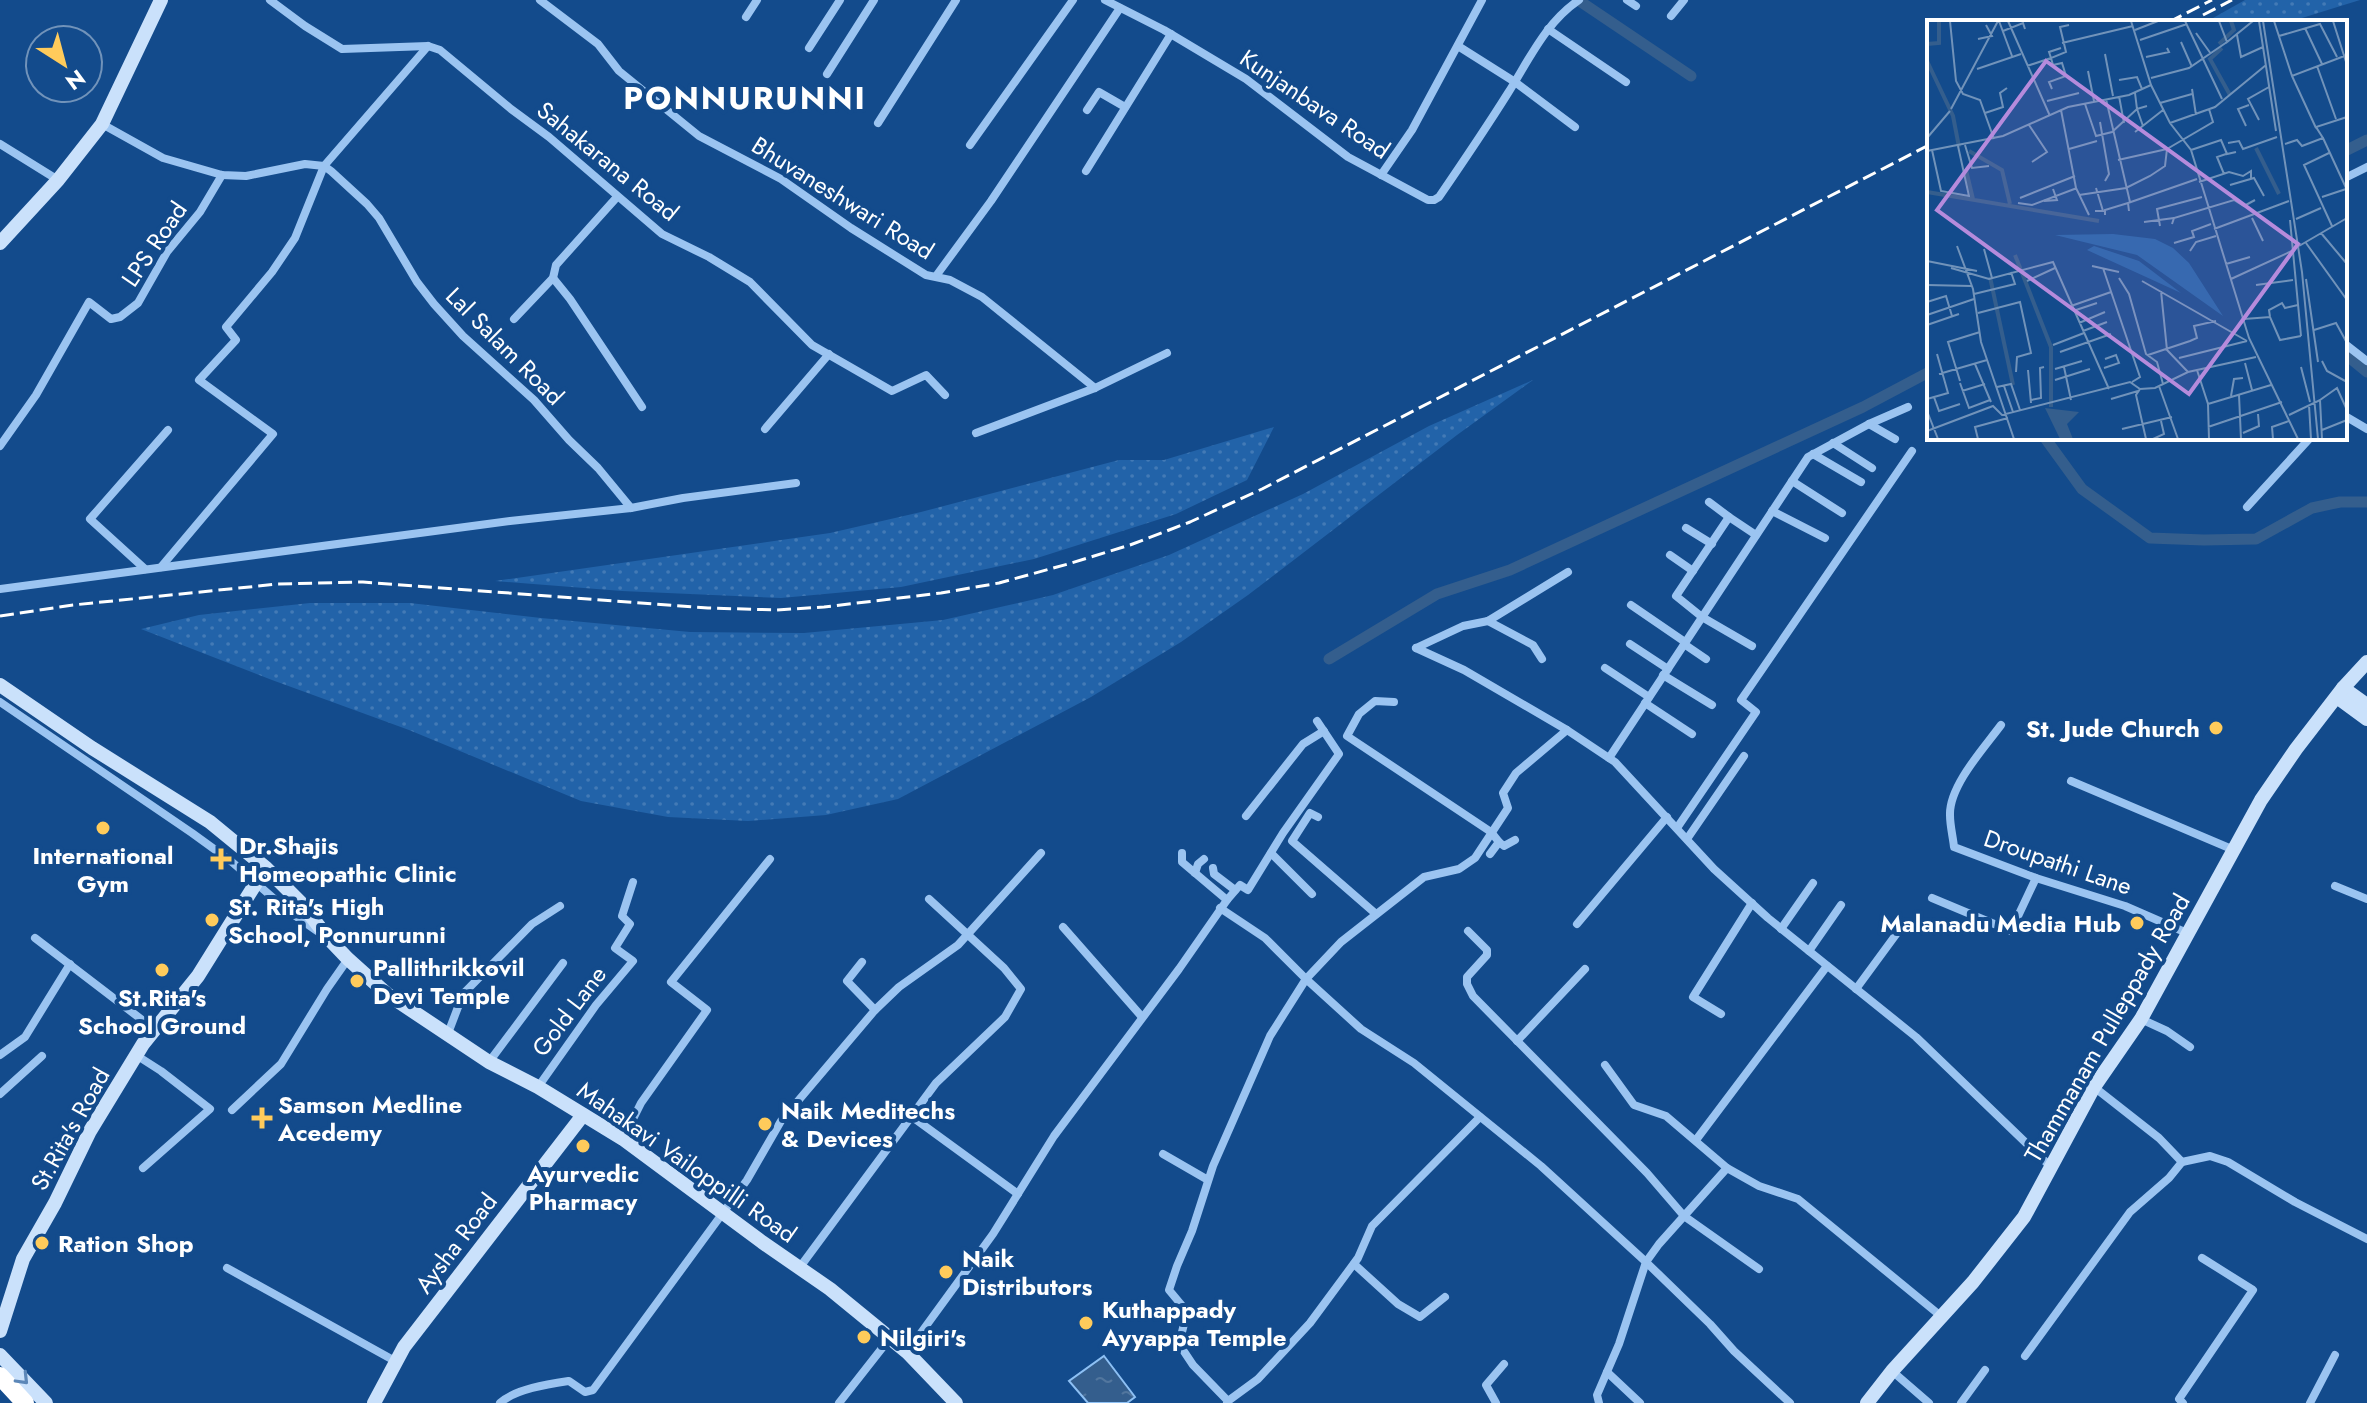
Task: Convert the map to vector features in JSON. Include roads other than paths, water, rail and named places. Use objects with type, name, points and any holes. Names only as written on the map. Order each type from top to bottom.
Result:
[{"type":"highway","points":[[0,1376],[25,1403]]},
{"type":"main road","points":[[0,243],[58,180],[102,124],[161,0]]},
{"type":"main road","name":"Thammanam Pulleppady Road","points":[[1867,1403],[1991,1260],[2024,1217],[2094,1087],[2141,1019],[2261,800],[2296,749],[2367,662]]},
{"type":"main road","name":"Mahakavi Vailoppilli Road","points":[[0,685],[92,748],[210,822],[266,868],[301,903],[348,959],[387,994],[489,1062],[538,1087],[623,1139],[830,1289],[907,1352],[956,1403]]},
{"type":"main road","points":[[2340,693],[2367,705]]},
{"type":"main road","points":[[2340,693],[2367,719]]},
{"type":"main road","name":"St.Rita's Road","points":[[0,1331],[23,1259],[90,1131],[136,1055],[198,976],[256,883]]},
{"type":"main road","name":"Aysha Road","points":[[374,1403],[404,1347],[583,1115]]},
{"type":"main road","points":[[0,1355],[46,1403]]},
{"type":"street","points":[[270,0],[342,49],[428,46]]},
{"type":"street","name":"Bhuvaneshwari Road","points":[[540,0],[598,44],[619,71],[699,136],[772,174],[926,275],[950,280],[982,297],[1095,388]]},
{"type":"street","points":[[746,17],[757,0]]},
{"type":"street","points":[[809,48],[840,0]]},
{"type":"street","points":[[827,74],[874,0]]},
{"type":"street","points":[[878,123],[956,0]]},
{"type":"street","points":[[970,145],[1073,0]]},
{"type":"street","name":"Kunjanbava Road","points":[[1105,0],[1171,34],[1246,79],[1348,157],[1428,200],[1439,197],[1537,43],[1577,1]]},
{"type":"street","points":[[1381,175],[1412,130],[1482,0]]},
{"type":"street","points":[[1627,0],[1636,6]]},
{"type":"street","points":[[1671,16],[1684,0]]},
{"type":"street","points":[[936,276],[991,201],[1120,8]]},
{"type":"street","points":[[1548,29],[1626,82]]},
{"type":"street","points":[[1086,171],[1171,34]]},
{"type":"street","points":[[161,567],[273,434],[199,380],[236,340],[226,327],[272,272],[295,238],[324,166],[428,46]]},
{"type":"street","name":"Sahakarana Road","points":[[428,46],[440,50],[549,137],[662,234],[750,282],[812,345],[892,391],[926,375],[945,395]]},
{"type":"street","points":[[1458,46],[1515,82],[1575,127]]},
{"type":"street","points":[[1087,110],[1099,92],[1125,107]]},
{"type":"street","points":[[102,124],[163,158],[222,175],[246,176],[305,164],[324,166]]},
{"type":"street","points":[[0,144],[58,180]]},
{"type":"street","name":"Lal Salam Road","points":[[324,166],[379,218],[417,282],[434,304],[463,336],[534,400],[631,508]]},
{"type":"street","points":[[2347,177],[2367,167]]},
{"type":"street","name":"LPS Road","points":[[0,446],[36,395],[89,302],[111,319],[135,307],[167,252],[200,212],[222,175]]},
{"type":"street","points":[[514,319],[553,278],[556,265],[617,197]]},
{"type":"street","points":[[553,278],[642,407]]},
{"type":"street","points":[[2347,346],[2367,361]]},
{"type":"street","points":[[976,433],[1095,388],[1167,353]]},
{"type":"street","points":[[765,429],[829,354]]},
{"type":"street","points":[[1609,758],[1808,457],[1908,407]]},
{"type":"street","points":[[2347,417],[2367,429]]},
{"type":"street","points":[[1869,424],[1895,439]]},
{"type":"street","points":[[145,569],[90,519],[168,430]]},
{"type":"street","points":[[2247,507],[2308,440]]},
{"type":"street","points":[[1833,443],[1872,468]]},
{"type":"street","points":[[1677,828],[1756,712],[1741,700],[1912,451]]},
{"type":"street","points":[[1813,454],[1861,482]]},
{"type":"street","points":[[1792,481],[1842,513]]},
{"type":"street","points":[[0,589],[510,521],[631,508],[796,483]]},
{"type":"street","points":[[1709,502],[1756,535]]},
{"type":"street","points":[[1772,511],[1825,538]]},
{"type":"street","points":[[1729,517],[1676,596],[1702,617],[1752,646]]},
{"type":"street","points":[[1686,528],[1712,544]]},
{"type":"street","points":[[1670,555],[1693,571]]},
{"type":"street","points":[[1568,572],[1488,621],[1463,626],[1416,648],[1464,670],[1609,758],[1714,869],[1781,929],[1916,1037],[2052,1167]]},
{"type":"street","points":[[1631,605],[1706,659]]},
{"type":"street","points":[[1488,621],[1533,645],[1542,659]]},
{"type":"street","points":[[1630,644],[1712,705]]},
{"type":"street","points":[[1605,668],[1692,734]]},
{"type":"street","points":[[1332,743],[1347,736],[1359,714],[1375,701],[1394,702]]},
{"type":"street","points":[[0,702],[162,811],[232,862],[287,910],[328,938]]},
{"type":"street","points":[[907,1352],[993,1234],[1054,1136],[1179,969],[1220,908],[1240,885],[1248,890],[1283,833],[1339,754],[1317,721]]},
{"type":"street","name":"Droupathi Lane","points":[[2001,725],[1965,771],[1956,792],[1949,812],[1954,847],[2036,878],[2125,906],[2187,933]]},
{"type":"street","points":[[1480,1117],[1372,1226],[1354,1264],[1300,1334],[1258,1379],[1228,1402],[1193,1365],[1179,1344],[1189,1314],[1169,1290],[1208,1180],[1270,1036],[1306,979],[1341,942],[1424,877],[1459,869],[1475,858],[1508,808],[1503,793],[1516,773],[1567,730]]},
{"type":"street","points":[[1246,816],[1303,744],[1324,731]]},
{"type":"street","points":[[1347,736],[1491,832],[1504,846],[1515,840]]},
{"type":"street","points":[[1687,839],[1744,756]]},
{"type":"street","points":[[2071,781],[2234,850]]},
{"type":"street","points":[[1292,841],[1310,813],[1318,817]]},
{"type":"street","points":[[1577,924],[1667,817]]},
{"type":"street","points":[[1283,833],[1376,914]]},
{"type":"street","points":[[1490,854],[1499,842]]},
{"type":"street","points":[[500,1403],[505,1398],[543,1385],[569,1381],[585,1392],[593,1390],[747,1180],[781,1121],[875,1010],[899,987],[968,936],[1041,853]]},
{"type":"street","points":[[1182,853],[1182,862],[1227,900]]},
{"type":"street","points":[[1271,853],[1312,894]]},
{"type":"street","points":[[623,1139],[641,1103],[707,1010],[671,982],[770,859]]},
{"type":"street","points":[[1195,873],[1204,859]]},
{"type":"street","points":[[1213,868],[1214,874],[1235,890]]},
{"type":"street","points":[[1932,898],[2011,931],[2036,878]]},
{"type":"street","name":"Gold Lane","points":[[538,1087],[596,1005],[633,961],[615,948],[630,924],[622,916],[633,882]]},
{"type":"street","points":[[1781,929],[1813,883]]},
{"type":"street","points":[[2335,886],[2367,899]]},
{"type":"street","points":[[800,1267],[936,1083],[1005,1017],[1021,989],[1004,968],[929,899]]},
{"type":"street","points":[[1721,1014],[1693,997],[1752,903]]},
{"type":"street","points":[[1809,951],[1841,905]]},
{"type":"street","points":[[447,1036],[463,994],[532,924],[560,906]]},
{"type":"street","points":[[1220,908],[1265,938],[1361,1029],[1414,1063],[1541,1166],[1646,1262],[1790,1403]]},
{"type":"street","points":[[1856,989],[1903,925]]},
{"type":"street","points":[[1063,927],[1142,1017]]},
{"type":"street","points":[[1468,931],[1487,950],[1487,955],[1467,977],[1473,996],[1647,1173],[1684,1216],[1759,1269]]},
{"type":"street","points":[[35,938],[154,1029]]},
{"type":"street","points":[[232,1110],[281,1064],[348,959]]},
{"type":"street","points":[[862,962],[847,981],[875,1010]]},
{"type":"street","points":[[489,1062],[563,963]]},
{"type":"street","points":[[0,1055],[25,1037],[70,964]]},
{"type":"street","points":[[1696,1140],[1827,966]]},
{"type":"street","points":[[1517,1041],[1585,969]]},
{"type":"street","points":[[2141,1019],[2167,1031],[2190,1047]]},
{"type":"street","points":[[136,1055],[210,1109],[143,1168]]},
{"type":"street","points":[[0,1094],[42,1056]]},
{"type":"street","points":[[1605,1065],[1634,1105],[1666,1116],[1727,1168],[1759,1186],[1798,1199],[1942,1317]]},
{"type":"street","points":[[2094,1087],[2159,1138],[2182,1162]]},
{"type":"street","points":[[911,1116],[1018,1194]]},
{"type":"street","points":[[1163,1154],[1208,1180]]},
{"type":"street","points":[[2025,1356],[2130,1212],[2169,1178],[2182,1162],[2210,1156],[2228,1162],[2295,1202],[2367,1239]]},
{"type":"street","points":[[1599,1403],[1597,1395],[1619,1344],[1646,1262],[1727,1168]]},
{"type":"street","points":[[2183,1403],[2179,1399],[2253,1290],[2202,1258]]},
{"type":"street","points":[[1354,1264],[1398,1304],[1420,1317],[1445,1297]]},
{"type":"street","points":[[227,1268],[395,1361]]},
{"type":"street","points":[[839,1403],[890,1338]]},
{"type":"street","points":[[2310,1403],[2335,1355]]},
{"type":"street","points":[[1496,1403],[1486,1385],[1504,1364]]},
{"type":"street","points":[[1961,1403],[1985,1370]]},
{"type":"street","points":[[1892,1371],[1929,1403]]},
{"type":"street","points":[[1607,1372],[1640,1403]]},
{"type":"water","points":[[1104,1356],[1135,1397],[1127,1403],[1088,1403],[1069,1381]]},
{"type":"waterway","points":[[1578,0],[1691,76]]},
{"type":"waterway","points":[[2347,150],[2367,140]]},
{"type":"waterway","points":[[2347,356],[2367,372]]},
{"type":"waterway","points":[[1329,659],[1437,594],[1510,570],[1863,407],[1927,373]]},
{"type":"waterway","points":[[2046,440],[2082,489],[2150,538],[2256,539],[2312,508],[2340,502],[2367,502]]},
{"type":"railway","points":[[2173,20],[2212,0]]},
{"type":"railway","points":[[2203,15],[2232,0]]},
{"type":"railway","points":[[0,616],[73,605],[278,584],[363,582],[708,608],[777,610],[941,593],[999,583],[1130,545],[1262,489],[1927,146]]},
{"type":"place","name":"St. Jude Church","points":[[2216,728]]},
{"type":"place","name":"International Gym","points":[[103,828]]},
{"type":"place","name":"Dr.Shajis Homeopathic Clinic","points":[[221,859]]},
{"type":"place","name":"St. Rita's High School, Ponnurunni","points":[[212,920]]},
{"type":"place","name":"Malanadu Media Hub","points":[[2137,923]]},
{"type":"place","name":"St.Rita's School Ground","points":[[162,970]]},
{"type":"place","name":"Pallithrikkovil Devi Temple","points":[[357,981]]},
{"type":"place","name":"Samson Medline Acedemy","points":[[262,1118]]},
{"type":"place","name":"Naik Meditechs & Devices","points":[[765,1124]]},
{"type":"place","name":"Ayurvedic Pharmacy","points":[[583,1146]]},
{"type":"place","name":"Ration Shop","points":[[42,1243]]},
{"type":"place","name":"Naik Distributors","points":[[946,1272]]},
{"type":"place","name":"Kuthappady Ayyappa Temple","points":[[1086,1323]]},
{"type":"place","name":"Nilgiri's","points":[[864,1337]]},
{"type":"district","name":"PONNURUNNI","points":[[745,98]]}]
